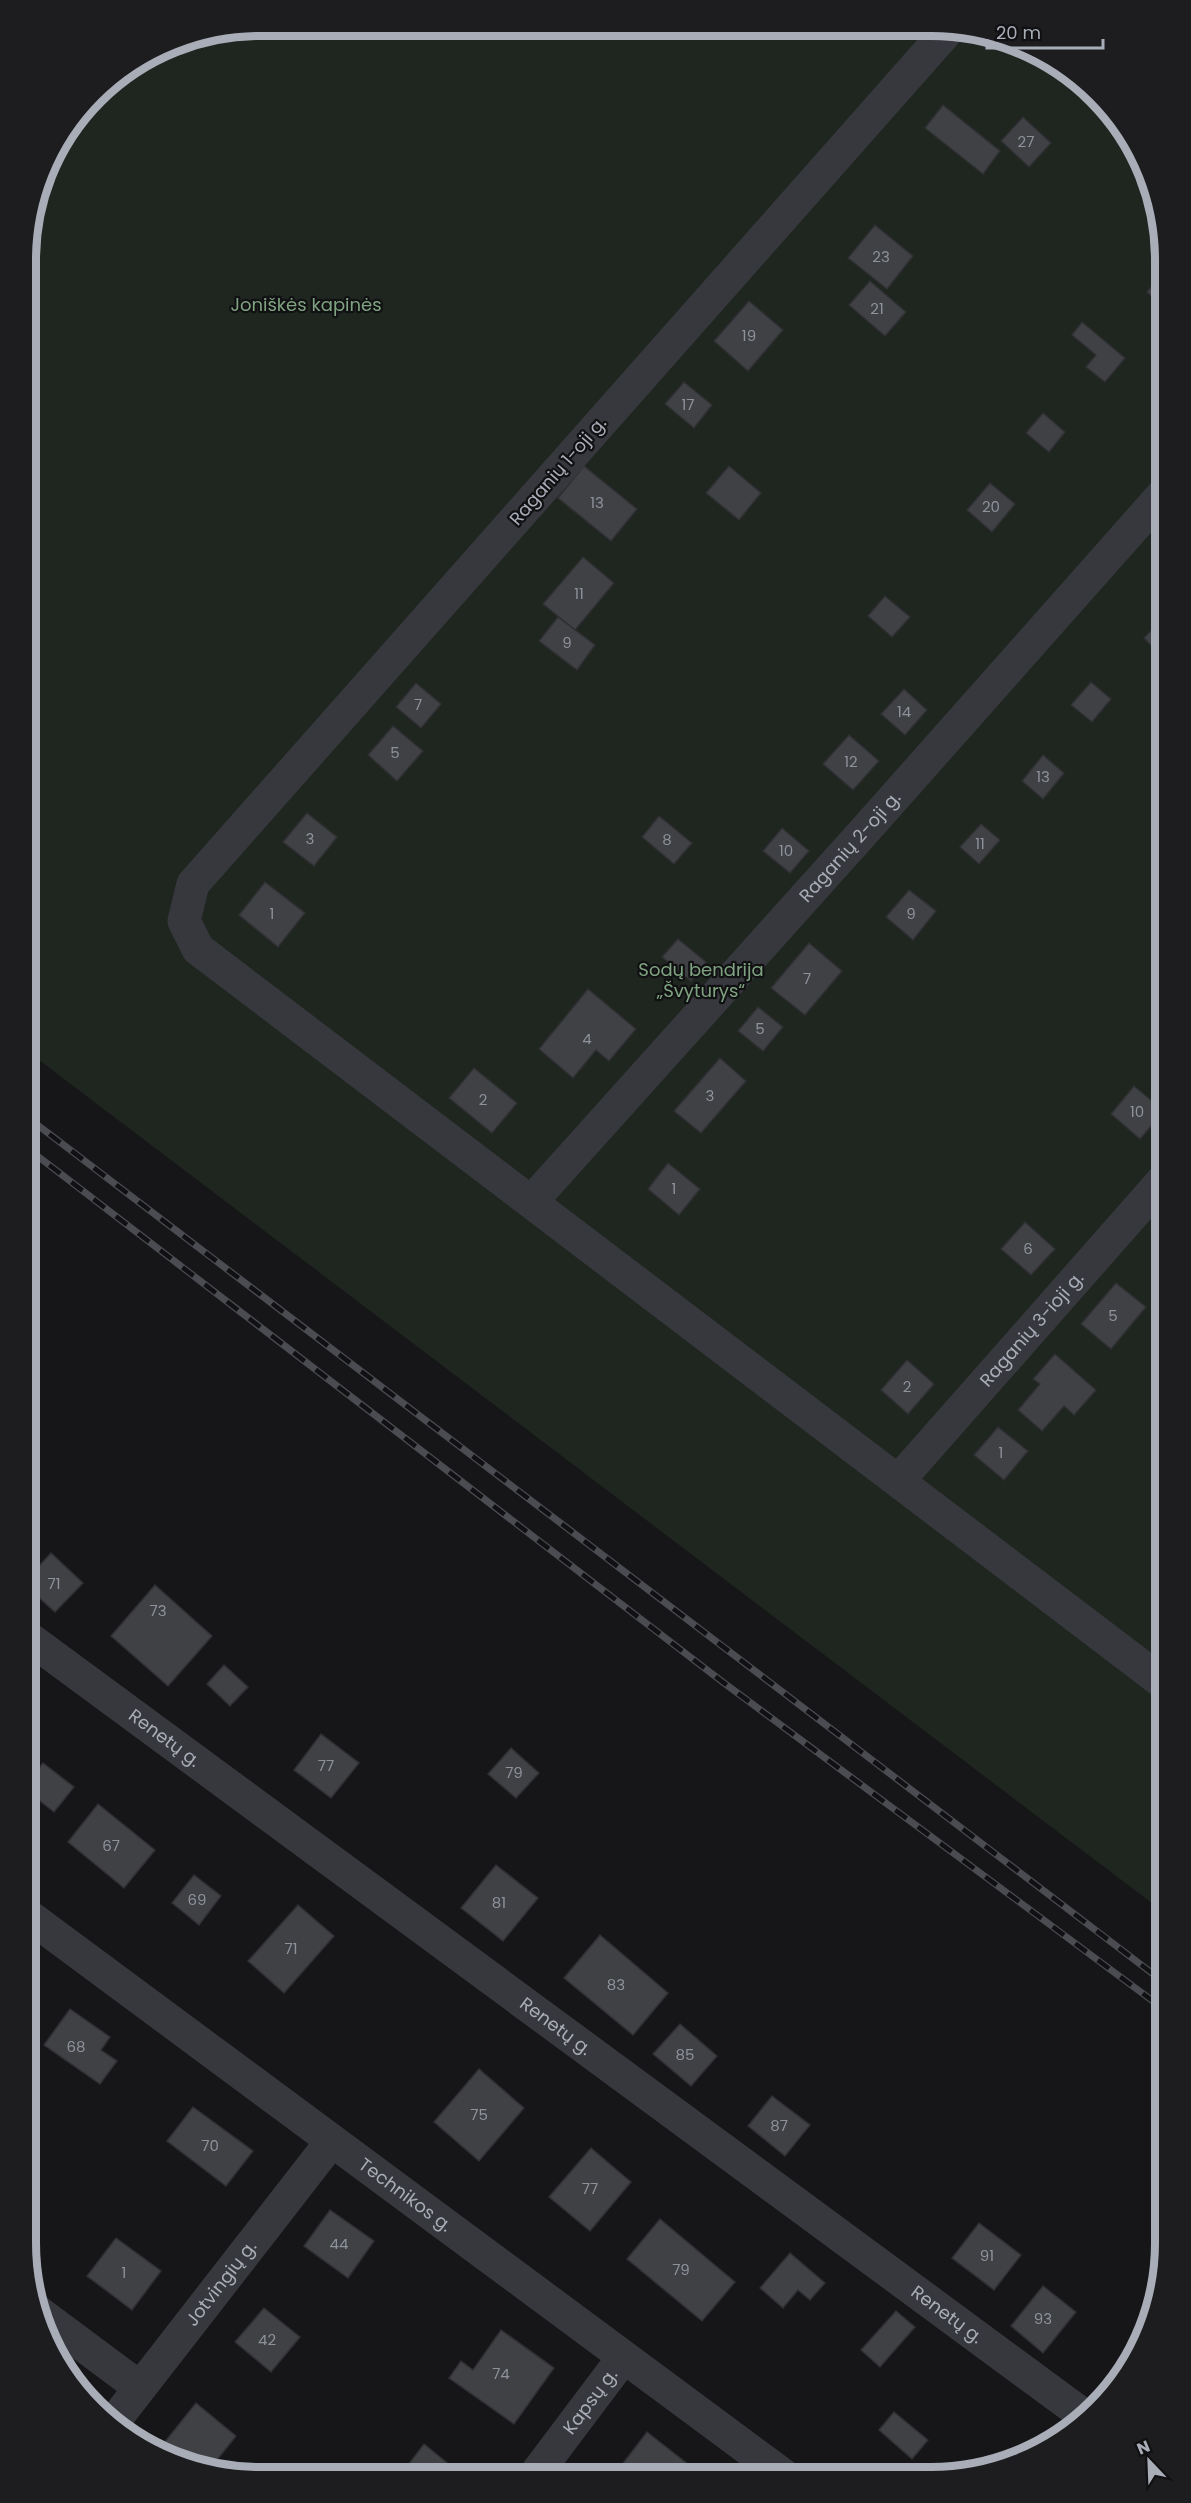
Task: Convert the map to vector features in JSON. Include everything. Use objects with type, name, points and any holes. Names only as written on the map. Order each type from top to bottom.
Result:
[{"type":"street","name":"Raganių 1-oji g.","points":[[532,1201],[198,949],[184,921],[193,884],[943,36]]},
{"type":"street","name":"Raganių 2-oji g.","points":[[532,1201],[1155,504]]},
{"type":"street","name":"Raganių 3-ioji g.","points":[[899,1480],[1155,1189]]},
{"type":"street","points":[[532,1201],[1155,1676]]},
{"type":"street","name":"Renetų g.","points":[[36,1643],[1078,2411]]},
{"type":"street","name":"Technikos g.","points":[[36,1921],[772,2467]]},
{"type":"street","name":"Jotvingių g.","points":[[118,2416],[331,2142]]},
{"type":"street","points":[[50,2321],[139,2387]]},
{"type":"street","name":"Kapsų g.","points":[[541,2467],[623,2358]]},
{"type":"green space","name":"Sodų bendrija „Švyturys“","points":[[245,36],[946,36],[975,40],[1003,48],[1030,59],[1056,74],[1099,112],[1125,148],[1143,188],[1151,216],[1155,245],[1155,1905],[36,1058],[36,245],[40,216],[48,188],[59,161],[74,135],[112,92],[148,66],[188,48],[216,40]]},
{"type":"building","points":[[943,105],[1000,151],[983,174],[925,128]]},
{"type":"building","points":[[1023,117],[1051,143],[1029,167],[1001,141]]},
{"type":"building","points":[[875,225],[913,256],[887,289],[848,258]]},
{"type":"building","points":[[870,281],[906,312],[885,336],[849,305]]},
{"type":"building","points":[[1155,282],[1155,299],[1147,292]]},
{"type":"building","points":[[749,301],[783,330],[748,371],[714,341]]},
{"type":"building","points":[[1082,322],[1125,358],[1105,382],[1086,367],[1096,355],[1072,335]]},
{"type":"building","points":[[684,382],[712,405],[694,428],[665,404]]},
{"type":"building","points":[[1043,413],[1065,432],[1049,452],[1026,433]]},
{"type":"building","points":[[584,466],[637,509],[611,541],[558,498]]},
{"type":"building","points":[[729,466],[761,493],[739,520],[706,493]]},
{"type":"building","points":[[990,483],[1015,504],[992,532],[967,510]]},
{"type":"building","points":[[583,557],[614,583],[575,630],[543,604]]},
{"type":"building","points":[[885,596],[910,617],[892,637],[868,616]]},
{"type":"building","points":[[558,617],[595,645],[577,670],[539,641]]},
{"type":"building","points":[[1155,627],[1155,649],[1144,638]]},
{"type":"building","points":[[1091,682],[1111,699],[1092,722],[1071,705]]},
{"type":"building","points":[[416,683],[441,704],[421,728],[396,707]]},
{"type":"building","points":[[904,689],[927,710],[905,735],[881,714]]},
{"type":"building","points":[[393,726],[423,751],[397,781],[368,755]]},
{"type":"building","points":[[849,735],[879,761],[853,790],[823,764]]},
{"type":"building","points":[[1043,755],[1064,773],[1043,799],[1022,781]]},
{"type":"building","points":[[307,813],[337,837],[314,866],[283,842]]},
{"type":"building","points":[[659,816],[692,843],[674,864],[642,837]]},
{"type":"building","points":[[981,824],[1000,840],[979,864],[960,847]]},
{"type":"building","points":[[782,828],[809,851],[790,873],[763,851]]},
{"type":"building","points":[[265,882],[305,913],[278,947],[239,915]]},
{"type":"building","points":[[909,890],[936,911],[913,940],[886,917]]},
{"type":"building","points":[[678,939],[706,962],[691,981],[662,957]]},
{"type":"building","points":[[809,943],[842,971],[805,1015],[771,988]]},
{"type":"building","points":[[588,989],[636,1029],[609,1061],[596,1050],[573,1078],[539,1049]]},
{"type":"building","points":[[758,1007],[783,1027],[763,1051],[738,1031]]},
{"type":"building","points":[[720,1058],[746,1081],[701,1133],[674,1111]]},
{"type":"building","points":[[474,1068],[517,1103],[492,1133],[449,1098]]},
{"type":"building","points":[[1134,1086],[1155,1104],[1155,1122],[1140,1139],[1111,1114]]},
{"type":"building","points":[[668,1163],[700,1189],[679,1215],[648,1189]]},
{"type":"building","points":[[1025,1222],[1055,1249],[1031,1275],[1001,1249]]},
{"type":"building","points":[[1116,1283],[1146,1307],[1111,1349],[1081,1324]]},
{"type":"building","points":[[1055,1354],[1096,1390],[1074,1415],[1064,1406],[1042,1431],[1018,1410],[1040,1384],[1033,1379]]},
{"type":"building","points":[[907,1360],[934,1384],[908,1414],[881,1390]]},
{"type":"building","points":[[998,1427],[1028,1451],[1004,1480],[974,1455]]},
{"type":"building","points":[[51,1553],[83,1583],[55,1612],[36,1595],[36,1569]]},
{"type":"building","points":[[155,1585],[212,1636],[168,1686],[111,1636]]},
{"type":"building","points":[[224,1665],[248,1687],[230,1706],[207,1684]]},
{"type":"building","points":[[321,1734],[359,1763],[331,1798],[294,1770]]},
{"type":"building","points":[[511,1748],[539,1773],[516,1798],[488,1774]]},
{"type":"building","points":[[43,1763],[74,1787],[54,1812],[36,1798],[36,1772]]},
{"type":"building","points":[[98,1804],[155,1850],[124,1888],[68,1842]]},
{"type":"building","points":[[496,1865],[538,1898],[503,1941],[461,1908]]},
{"type":"building","points":[[194,1875],[221,1896],[199,1925],[172,1903]]},
{"type":"building","points":[[298,1905],[334,1936],[284,1993],[248,1961]]},
{"type":"building","points":[[600,1935],[668,1993],[633,2035],[564,1978]]},
{"type":"building","points":[[70,2009],[110,2037],[101,2050],[117,2061],[100,2084],[44,2045]]},
{"type":"building","points":[[680,2024],[717,2056],[691,2086],[653,2054]]},
{"type":"building","points":[[479,2069],[524,2108],[479,2161],[434,2122]]},
{"type":"building","points":[[772,2096],[810,2125],[785,2156],[748,2126]]},
{"type":"building","points":[[193,2107],[253,2151],[226,2186],[167,2141]]},
{"type":"building","points":[[591,2148],[631,2182],[590,2231],[549,2197]]},
{"type":"building","points":[[330,2210],[374,2241],[348,2278],[304,2246]]},
{"type":"building","points":[[660,2219],[735,2282],[702,2321],[627,2259]]},
{"type":"building","points":[[979,2223],[1021,2255],[994,2290],[952,2258]]},
{"type":"building","points":[[116,2238],[161,2271],[132,2310],[87,2276]]},
{"type":"building","points":[[790,2253],[825,2283],[810,2300],[798,2290],[783,2308],[760,2288]]},
{"type":"building","points":[[1043,2286],[1076,2312],[1043,2353],[1011,2326]]},
{"type":"building","points":[[264,2308],[300,2337],[271,2372],[235,2342]]},
{"type":"building","points":[[896,2311],[915,2327],[880,2367],[861,2350]]},
{"type":"building","points":[[501,2330],[554,2368],[514,2424],[449,2378],[461,2361],[473,2370]]},
{"type":"building","points":[[196,2403],[236,2436],[215,2463],[163,2445]]},
{"type":"building","points":[[894,2412],[928,2440],[912,2459],[879,2430]]},
{"type":"building","points":[[647,2432],[692,2467],[620,2467]]},
{"type":"building","points":[[424,2444],[452,2467],[411,2467],[408,2465]]},
{"type":"railway","points":[[36,1124],[1155,1975]]},
{"type":"railway","points":[[36,1155],[724,1683],[1155,2003]]},
{"type":"park label","name":"Joniškės kapinės","points":[[306,305]]}]
